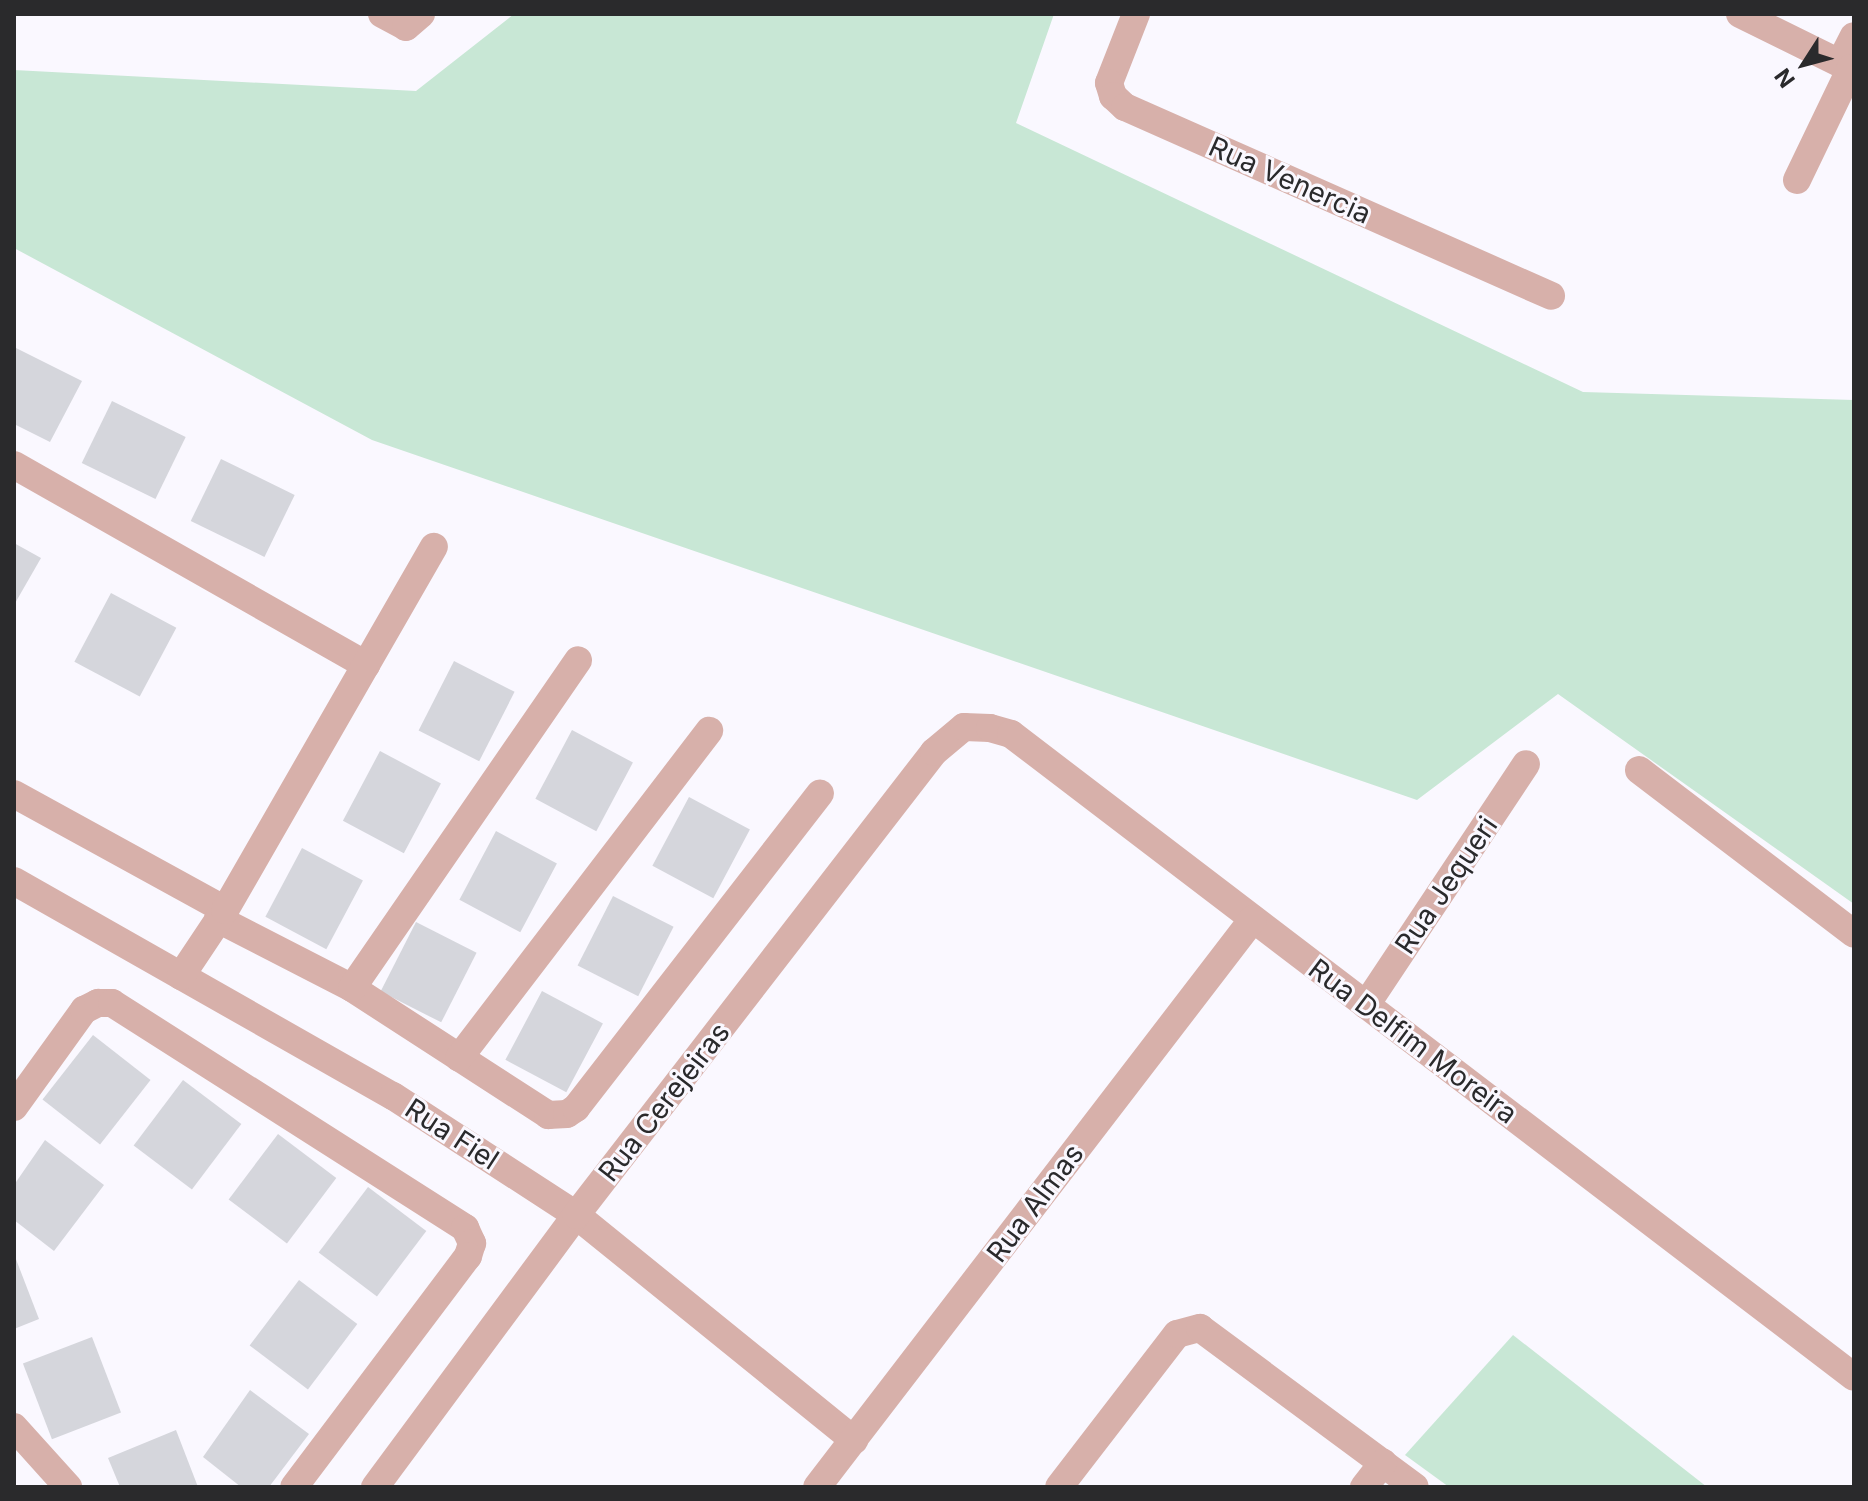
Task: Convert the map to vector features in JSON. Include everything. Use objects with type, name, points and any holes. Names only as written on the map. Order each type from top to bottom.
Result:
[{"type":"street","points":[[382,14],[406,27],[421,14]]},
{"type":"street","name":"Rua Venercia","points":[[1136,14],[1109,83],[1113,96],[1125,107],[1551,296]]},
{"type":"street","points":[[1740,14],[1848,67]]},
{"type":"street","points":[[1797,180],[1848,67],[1854,36]]},
{"type":"street","points":[[14,465],[366,665]]},
{"type":"street","points":[[181,976],[222,914],[434,547]]},
{"type":"street","points":[[352,988],[578,660]]},
{"type":"street","name":"Rua Delfim Moreira","points":[[964,727],[990,728],[1011,734],[1854,1377]]},
{"type":"street","name":"Rua Cerejeiras","points":[[375,1487],[576,1215],[934,752],[964,727]]},
{"type":"street","points":[[459,1058],[709,731]]},
{"type":"street","name":"Rua Jequeri","points":[[1366,1005],[1526,764]]},
{"type":"street","points":[[1639,770],[1854,934]]},
{"type":"street","points":[[14,794],[352,988],[548,1115],[567,1114],[576,1108],[820,794]]},
{"type":"street","name":"Rua Fiel","points":[[14,881],[393,1096],[576,1215],[854,1440]]},
{"type":"street","name":"Rua Almas","points":[[817,1487],[1253,919]]},
{"type":"street","points":[[14,1107],[84,1010],[98,1003],[112,1003],[465,1228],[472,1243],[468,1256],[294,1487]]},
{"type":"street","points":[[1059,1487],[1177,1334],[1188,1328],[1200,1328],[1415,1487]]},
{"type":"street","points":[[14,1427],[68,1487]]},
{"type":"street","points":[[1364,1487],[1383,1463]]},
{"type":"green space","points":[[514,14],[1054,14],[1016,123],[1583,392],[1854,400],[1854,904],[1558,694],[1417,800],[372,440],[14,248],[14,70],[416,91]]},
{"type":"green space","points":[[1513,1335],[1707,1487],[1449,1487],[1405,1455]]},
{"type":"building","points":[[14,347],[82,381],[50,442],[14,424]]},
{"type":"building","points":[[112,401],[186,437],[155,499],[82,463]]},
{"type":"building","points":[[221,459],[295,495],[264,557],[191,521]]},
{"type":"building","points":[[14,543],[41,558],[14,605]]},
{"type":"building","points":[[111,593],[176,628],[140,697],[74,662]]},
{"type":"building","points":[[454,661],[515,692],[479,761],[419,730]]},
{"type":"building","points":[[572,730],[633,762],[596,831],[535,799]]},
{"type":"building","points":[[380,751],[441,783],[404,853],[343,821]]},
{"type":"building","points":[[689,797],[750,829],[713,898],[652,866]]},
{"type":"building","points":[[496,831],[557,863],[520,932],[459,900]]},
{"type":"building","points":[[302,848],[363,880],[326,949],[265,917]]},
{"type":"building","points":[[613,896],[674,927],[638,996],[578,965]]},
{"type":"building","points":[[416,922],[477,953],[441,1022],[381,991]]},
{"type":"building","points":[[542,991],[603,1023],[566,1092],[505,1060]]},
{"type":"building","points":[[93,1035],[151,1080],[100,1145],[43,1100]]},
{"type":"building","points":[[183,1080],[241,1124],[192,1189],[134,1145]]},
{"type":"building","points":[[278,1134],[336,1178],[287,1243],[229,1199]]},
{"type":"building","points":[[45,1140],[104,1185],[54,1251],[14,1220],[14,1185]]},
{"type":"building","points":[[368,1187],[426,1231],[377,1296],[319,1252]]},
{"type":"building","points":[[14,1254],[39,1319],[14,1329]]},
{"type":"building","points":[[299,1280],[357,1324],[308,1389],[250,1345]]},
{"type":"building","points":[[92,1337],[121,1413],[52,1439],[23,1364]]},
{"type":"building","points":[[250,1390],[309,1434],[269,1487],[241,1487],[203,1457]]},
{"type":"building","points":[[176,1430],[198,1487],[120,1487],[108,1458]]}]
